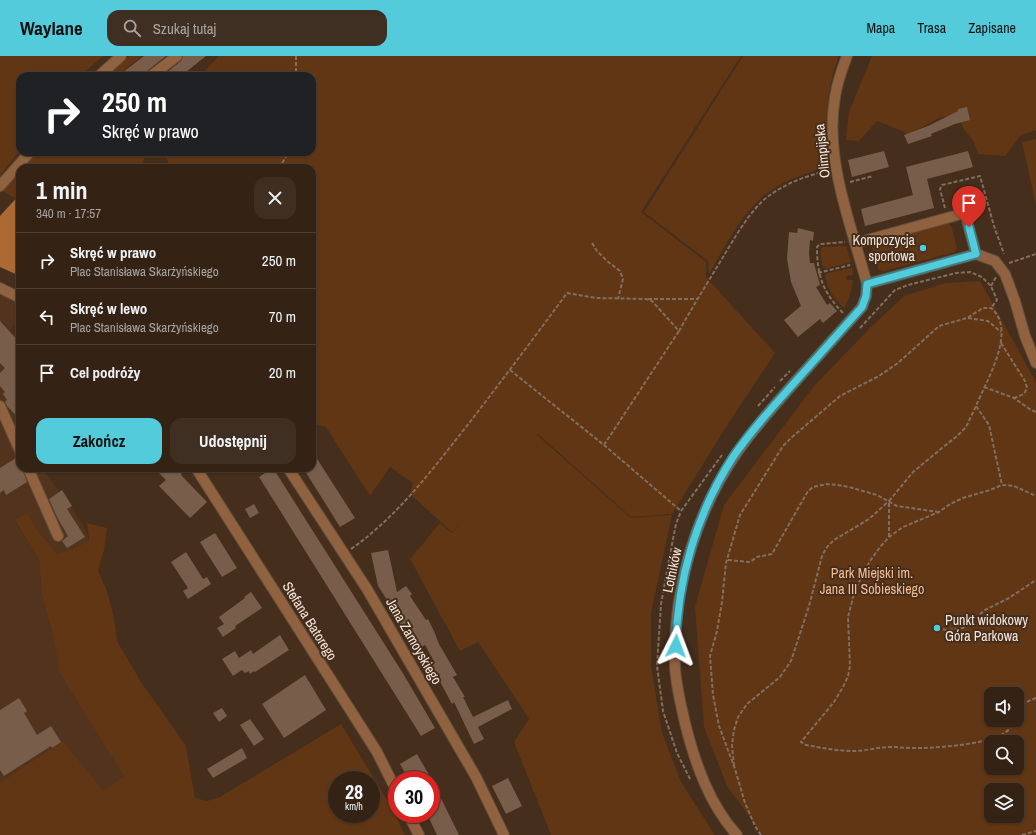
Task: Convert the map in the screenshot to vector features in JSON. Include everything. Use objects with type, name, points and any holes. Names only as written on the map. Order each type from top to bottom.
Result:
[{"type":"street","points":[[103,72],[121,56]]},
{"type":"street","points":[[156,72],[177,56]]},
{"type":"street","name":"Olimpijska","points":[[847,56],[835,96],[832,116],[832,137],[836,168],[852,242],[867,284]]},
{"type":"street","points":[[19,164],[26,156]]},
{"type":"street","points":[[0,186],[16,168]]},
{"type":"street","points":[[852,242],[965,213],[976,254]]},
{"type":"street","points":[[867,284],[976,254],[995,261],[1005,274],[1015,301],[1025,336],[1036,363]]},
{"type":"street","name":"Lotników","points":[[737,835],[713,801],[692,748],[681,705],[675,667],[676,635],[678,606],[691,546],[700,521],[734,456],[771,409],[862,307],[866,296],[867,284]]},
{"type":"street","points":[[0,288],[16,296]]},
{"type":"street","points":[[0,406],[16,442]]},
{"type":"street","points":[[30,472],[58,536]]},
{"type":"street","name":"Stefana Batorego","points":[[199,472],[377,752],[388,774]]},
{"type":"street","name":"Jana Zamoyskiego","points":[[291,472],[367,589],[476,777],[504,835]]},
{"type":"street","points":[[413,823],[419,835]]},
{"type":"path","points":[[296,56],[296,72]]},
{"type":"path","points":[[604,445],[679,331],[739,232],[764,200],[776,190],[797,180],[829,170]]},
{"type":"path","points":[[847,183],[873,176]]},
{"type":"path","points":[[845,314],[835,305],[828,295],[818,273],[818,245],[852,242]]},
{"type":"path","points":[[592,243],[597,251],[607,261],[620,271],[623,279],[618,299]]},
{"type":"path","points":[[818,273],[854,264]]},
{"type":"path","points":[[860,328],[895,290],[908,285],[956,273],[970,272],[982,277],[991,286],[997,300],[991,308]]},
{"type":"path","points":[[344,554],[370,536],[406,502],[510,370],[567,293],[589,297],[618,299],[697,299]]},
{"type":"path","points":[[646,299],[652,301],[679,331]]},
{"type":"path","points":[[734,769],[732,745],[738,717],[747,704],[780,677],[791,661],[809,606],[822,556],[827,547],[834,540],[869,519],[889,501],[913,472],[966,427],[995,361],[1001,343],[1002,333],[999,315],[991,308],[984,308],[967,318],[940,326],[898,363],[878,376],[840,396],[791,438],[784,446],[740,514],[727,560],[722,602],[717,631],[710,656],[710,666],[716,713],[726,749],[745,803],[755,826],[761,835]]},
{"type":"path","points":[[967,318],[988,321],[1002,333]]},
{"type":"path","points":[[1001,343],[1025,381],[1027,388],[1024,394],[1014,398]]},
{"type":"path","points":[[756,409],[792,367]]},
{"type":"path","points":[[510,370],[604,445],[681,511]]},
{"type":"path","points":[[984,387],[1014,398],[1030,410],[1036,412]]},
{"type":"path","points":[[976,406],[989,425],[1002,485]]},
{"type":"path","points":[[690,779],[677,753],[664,710],[657,666],[661,604],[676,524],[681,511],[725,450]]},
{"type":"path","points":[[727,560],[750,562],[757,557],[772,554],[808,491],[813,487],[827,484],[849,487],[877,495],[897,506],[939,512]]},
{"type":"path","points":[[1012,727],[1002,735],[981,742],[937,747],[890,747],[843,751],[806,745],[801,742],[834,702],[848,676],[850,666],[848,617],[855,590],[870,561],[889,537],[903,527],[939,512],[950,504],[964,498],[984,493],[1002,485],[1014,486],[1036,496]]},
{"type":"path","points":[[889,501],[889,537]]},
{"type":"path","points":[[937,628],[946,630],[963,628],[985,610],[1009,598],[1036,580]]},
{"type":"path","points":[[1024,704],[1036,698]]},
{"type":"path","points":[[1022,835],[1036,831]]},
{"type":"shaded area","points":[[16,198],[16,274],[0,267],[0,216]]},
{"type":"shaded area","points":[[0,295],[16,302],[16,324],[10,329],[16,336],[16,472],[45,472],[83,524],[89,540],[73,549],[57,554],[38,531],[27,513],[15,521],[39,560],[42,597],[53,634],[155,835],[0,783]]},
{"type":"green space","points":[[0,56],[103,56],[85,72],[16,72],[16,155],[0,176]]},
{"type":"green space","points":[[129,56],[142,56],[122,72],[111,72]]},
{"type":"green space","points":[[219,56],[741,56],[641,212],[706,262],[706,277],[775,353],[726,427],[672,514],[631,517],[538,434],[537,435],[631,518],[672,515],[651,613],[651,666],[662,733],[681,782],[715,835],[551,835],[514,742],[529,719],[478,642],[460,651],[410,559],[440,523],[452,533],[461,522],[452,532],[410,494],[413,483],[390,467],[370,496],[326,427],[316,424],[316,164],[168,164],[167,158],[144,158],[142,164],[26,164],[33,156],[316,156],[316,72],[204,72]]},
{"type":"green space","points":[[743,56],[839,56],[834,69],[827,110],[829,165],[798,176],[770,191],[761,198],[735,229],[709,274],[708,261],[644,212]]},
{"type":"green space","points":[[872,56],[1036,56],[1036,130],[1021,135],[1005,156],[978,154],[974,142],[963,128],[959,116],[941,117],[909,134],[877,121],[859,141],[846,140],[849,112]]},
{"type":"green space","points":[[1036,139],[1036,205],[1022,142]]},
{"type":"green space","points":[[16,174],[16,196],[14,198],[2,190]]},
{"type":"green space","points":[[949,224],[952,228],[957,248],[955,252],[884,271],[878,269],[872,247],[874,243]]},
{"type":"green space","points":[[846,246],[851,262],[825,269],[821,258],[822,247]]},
{"type":"green space","points":[[852,268],[853,275],[846,276],[846,280],[853,280],[850,294],[844,308],[837,301],[827,285],[825,275],[827,273]]},
{"type":"green space","name":"Park Miejski im. Jana III Sobieskiego","points":[[980,281],[1036,382],[1036,835],[763,835],[727,786],[704,727],[695,607],[724,505],[814,386],[871,327],[904,296],[945,283]]},
{"type":"green space","points":[[27,513],[38,531],[57,554],[73,549],[89,540],[87,523],[107,528],[104,550],[98,571],[107,591],[114,617],[117,641],[141,682],[186,746],[195,798],[207,801],[220,797],[341,724],[370,771],[328,771],[328,823],[380,823],[380,788],[388,801],[388,823],[399,823],[405,835],[0,835],[0,783],[63,741],[103,791],[124,776],[60,673],[53,634],[42,597],[39,560],[15,520]]},
{"type":"building","points":[[144,56],[166,56],[147,72],[123,72]]},
{"type":"building","points":[[183,56],[206,56],[186,72],[167,72],[181,61]]},
{"type":"building","points":[[967,107],[970,120],[955,124],[931,134],[932,136],[908,144],[904,135],[928,126],[958,111],[958,109]]},
{"type":"building","points":[[884,151],[889,167],[852,177],[848,160]]},
{"type":"building","points":[[968,151],[973,167],[927,179],[934,208],[865,226],[861,209],[913,195],[906,167]]},
{"type":"building","points":[[798,228],[814,232],[813,241],[810,240],[809,253],[810,263],[814,263],[820,285],[816,287],[827,305],[830,303],[837,311],[823,323],[820,319],[798,337],[784,320],[801,306],[791,282],[787,259],[789,232],[797,233]]},
{"type":"building","points":[[0,321],[16,339],[16,416],[7,406],[5,402],[7,400],[3,394],[5,392],[0,386],[0,373],[5,368],[0,363]]},
{"type":"building","points":[[316,457],[355,518],[340,527],[306,472],[316,472]]},
{"type":"building","points":[[16,458],[16,472],[23,472],[27,482],[6,495],[4,490],[0,493],[0,468]]},
{"type":"building","points":[[158,472],[180,472],[182,474],[181,475],[207,502],[190,518],[159,486],[166,480]]},
{"type":"building","points":[[267,472],[276,472],[404,675],[435,728],[421,736],[259,477]]},
{"type":"building","points":[[62,490],[72,506],[67,509],[85,537],[67,548],[62,541],[68,536],[49,499]]},
{"type":"building","points":[[254,504],[259,513],[250,518],[245,509]]},
{"type":"building","points":[[215,533],[237,568],[222,577],[200,542]]},
{"type":"building","points":[[388,550],[397,592],[406,586],[412,594],[410,596],[426,620],[428,619],[439,644],[457,675],[453,677],[465,697],[463,697],[473,717],[508,700],[512,709],[478,727],[484,739],[474,744],[454,702],[452,704],[431,665],[435,663],[425,645],[418,649],[407,628],[404,630],[398,621],[400,620],[378,586],[371,553]]},
{"type":"building","points":[[186,552],[203,579],[207,577],[211,584],[188,599],[183,591],[188,588],[171,562]]},
{"type":"building","points":[[251,592],[262,608],[235,626],[236,628],[223,637],[217,628],[224,624],[219,617]]},
{"type":"building","points":[[280,635],[289,650],[255,672],[254,671],[250,674],[249,671],[245,673],[242,670],[233,676],[222,659],[235,651],[239,658],[251,650],[253,654]]},
{"type":"building","points":[[305,675],[326,710],[284,738],[262,704]]},
{"type":"building","points":[[19,698],[27,711],[24,713],[37,735],[51,726],[61,742],[52,748],[51,746],[4,776],[0,770],[0,710]]},
{"type":"building","points":[[222,708],[227,716],[219,722],[213,713]]},
{"type":"building","points":[[250,719],[264,739],[254,746],[240,725]]},
{"type":"building","points":[[242,748],[247,758],[213,778],[207,769]]},
{"type":"building","points":[[417,754],[427,771],[404,771],[400,764]]},
{"type":"building","points":[[508,778],[522,806],[506,814],[492,786]]},
{"type":"building","points":[[440,796],[459,835],[437,835],[431,823],[440,823]]},
{"type":"place","name":"Kompozycja sportowa","points":[[923,248]]},
{"type":"place","name":"Punkt widokowy Góra Parkowa","points":[[937,628]]},
{"type":"route","points":[[676,646],[678,606],[691,546],[700,521],[734,456],[771,409],[862,307],[866,296],[867,284],[976,254],[969,227]]}]
